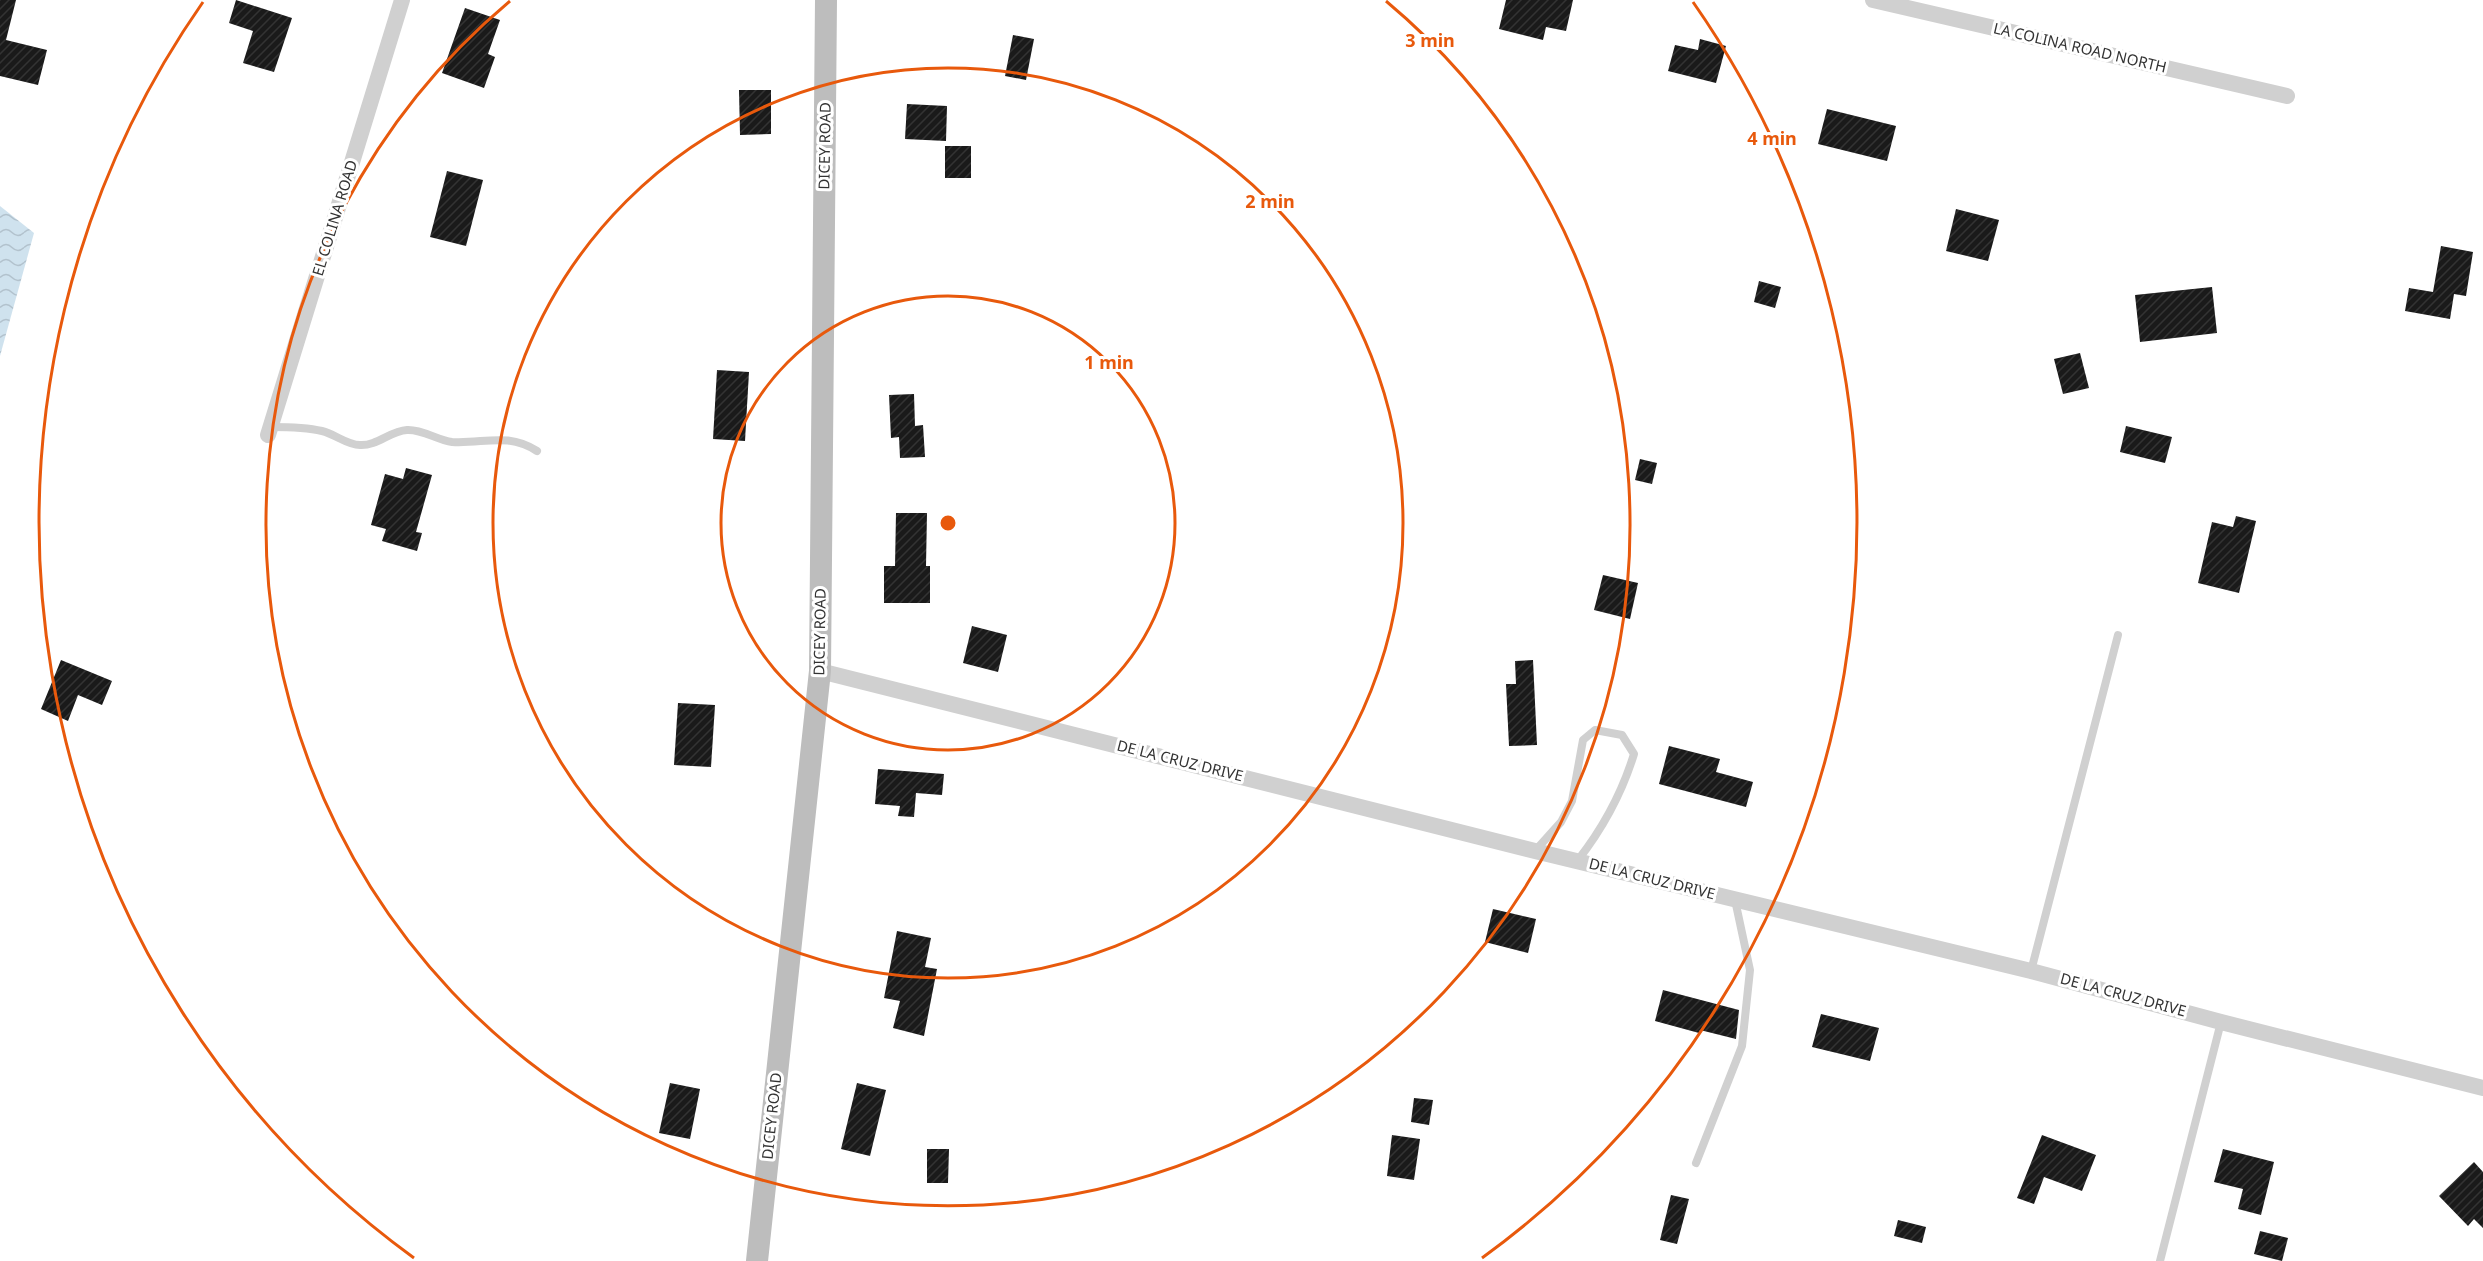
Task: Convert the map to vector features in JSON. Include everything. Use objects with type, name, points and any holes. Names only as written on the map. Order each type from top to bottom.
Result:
[{"type":"street","name":"EL COLINA ROAD","points":[[270,431],[402,0]]},
{"type":"street","name":"DICEY ROAD","points":[[757,1261],[820,671],[826,0]]},
{"type":"street","name":"LA COLINA ROAD NORTH","points":[[1873,0],[2287,96]]},
{"type":"street","name":"DE LA CRUZ DRIVE","points":[[820,671],[1535,851],[2031,970],[2221,1022],[2483,1088]]},
{"type":"lane","points":[[270,431],[292,427],[323,431],[358,445],[371,445],[390,433],[410,429],[450,442],[506,440],[523,442],[537,451]]},
{"type":"lane","points":[[2031,970],[2118,635]]},
{"type":"lane","points":[[1535,851],[1561,822],[1572,801],[1583,740],[1595,730],[1622,735],[1634,754],[1626,781],[1595,838],[1578,860]]},
{"type":"lane","points":[[1696,1163],[1742,1046],[1750,970],[1735,900]]},
{"type":"lane","points":[[2160,1261],[2221,1022]]},
{"type":"water","points":[[0,206],[34,233],[0,356]]},
{"type":"building","points":[[0,0],[16,0],[6,40],[47,50],[38,85],[0,76]]},
{"type":"building","points":[[236,0],[292,18],[274,72],[243,63],[253,31],[229,23]]},
{"type":"building","points":[[1506,0],[1573,0],[1566,31],[1546,27],[1543,40],[1499,29]]},
{"type":"building","points":[[465,8],[500,20],[488,54],[495,57],[484,88],[442,73]]},
{"type":"building","points":[[1013,35],[1034,39],[1026,80],[1005,76]]},
{"type":"building","points":[[1700,39],[1726,46],[1716,83],[1668,71],[1675,45],[1698,50]]},
{"type":"building","points":[[739,90],[771,90],[771,134],[740,135]]},
{"type":"building","points":[[907,104],[947,106],[946,141],[905,139]]},
{"type":"building","points":[[1827,109],[1896,126],[1887,161],[1818,144]]},
{"type":"building","points":[[945,146],[971,146],[971,178],[945,178]]},
{"type":"building","points":[[447,171],[483,180],[466,246],[430,237]]},
{"type":"building","points":[[1956,209],[1999,220],[1988,261],[1946,251]]},
{"type":"building","points":[[2441,246],[2473,252],[2466,296],[2454,294],[2450,319],[2405,311],[2409,288],[2433,292]]},
{"type":"building","points":[[1759,281],[1781,287],[1775,308],[1754,302]]},
{"type":"building","points":[[2212,287],[2217,333],[2140,342],[2135,295]]},
{"type":"building","points":[[2080,353],[2089,388],[2063,394],[2054,359]]},
{"type":"building","points":[[717,370],[749,372],[745,441],[713,439]]},
{"type":"building","points":[[914,394],[915,426],[923,425],[925,457],[900,458],[899,437],[891,438],[889,395]]},
{"type":"building","points":[[2126,426],[2172,437],[2165,463],[2120,452]]},
{"type":"building","points":[[1640,459],[1657,463],[1652,484],[1635,480]]},
{"type":"building","points":[[406,468],[432,475],[416,532],[422,533],[417,551],[382,541],[386,529],[371,525],[385,474],[403,479]]},
{"type":"building","points":[[896,513],[927,513],[926,566],[930,566],[930,603],[884,603],[884,566],[895,566]]},
{"type":"building","points":[[2236,516],[2256,521],[2239,593],[2198,583],[2212,522],[2233,527]]},
{"type":"building","points":[[1603,575],[1638,583],[1630,619],[1594,610]]},
{"type":"building","points":[[972,626],[1007,635],[998,672],[963,663]]},
{"type":"building","points":[[61,660],[112,681],[102,705],[78,695],[68,721],[41,709]]},
{"type":"building","points":[[1533,660],[1537,745],[1509,746],[1506,684],[1516,684],[1515,661]]},
{"type":"building","points":[[678,703],[715,705],[711,767],[674,765]]},
{"type":"building","points":[[1669,746],[1720,759],[1716,772],[1753,782],[1746,807],[1659,784]]},
{"type":"building","points":[[878,769],[944,774],[942,795],[916,793],[914,817],[898,816],[900,806],[875,804]]},
{"type":"building","points":[[1493,909],[1536,919],[1528,953],[1485,942]]},
{"type":"building","points":[[897,931],[931,938],[925,967],[937,969],[924,1036],[893,1028],[900,1001],[884,998]]},
{"type":"building","points":[[1663,990],[1739,1010],[1736,1039],[1700,1030],[1699,1033],[1655,1021]]},
{"type":"building","points":[[1821,1014],[1879,1028],[1870,1061],[1812,1047]]},
{"type":"building","points":[[670,1083],[700,1089],[690,1139],[659,1133]]},
{"type":"building","points":[[857,1083],[886,1090],[870,1156],[841,1149]]},
{"type":"building","points":[[1414,1098],[1433,1100],[1429,1125],[1411,1122]]},
{"type":"building","points":[[1392,1135],[1420,1139],[1414,1180],[1387,1176]]},
{"type":"building","points":[[2042,1135],[2096,1155],[2082,1191],[2044,1177],[2034,1204],[2017,1198]]},
{"type":"building","points":[[927,1149],[949,1149],[948,1183],[927,1183]]},
{"type":"building","points":[[2223,1149],[2274,1162],[2261,1215],[2238,1209],[2243,1189],[2214,1182]]},
{"type":"building","points":[[2474,1162],[2483,1172],[2483,1228],[2474,1219],[2468,1226],[2439,1196]]},
{"type":"building","points":[[1671,1195],[1689,1199],[1677,1244],[1660,1240]]},
{"type":"building","points":[[1898,1220],[1926,1227],[1922,1243],[1894,1236]]},
{"type":"building","points":[[2260,1231],[2288,1238],[2282,1261],[2254,1254]]}]
